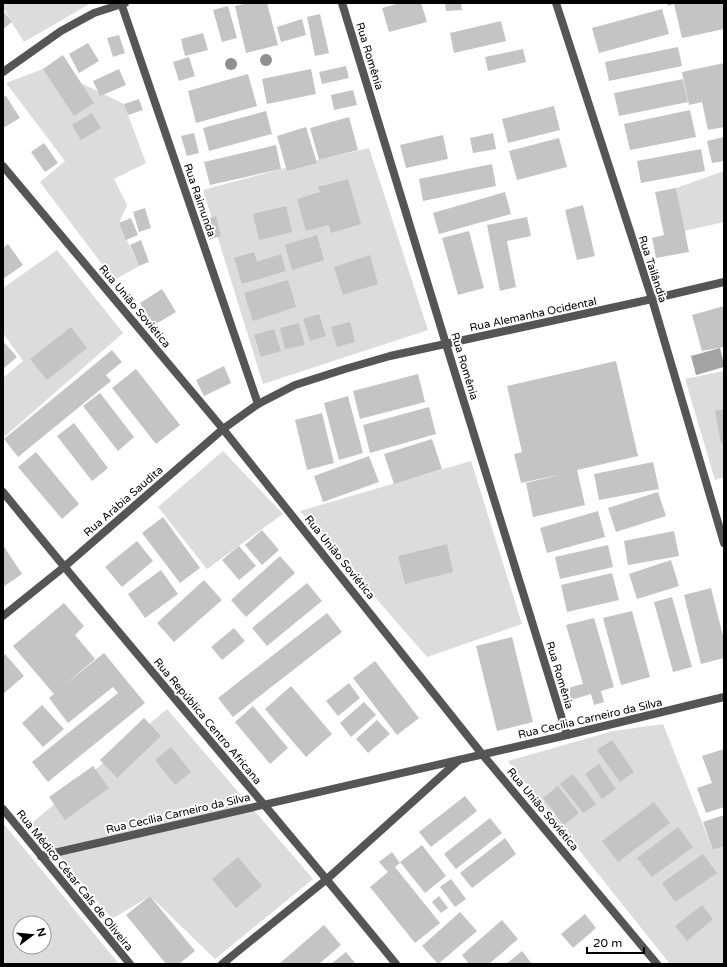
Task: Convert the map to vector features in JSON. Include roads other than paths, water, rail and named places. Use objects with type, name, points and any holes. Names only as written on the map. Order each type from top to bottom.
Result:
[{"type":"street","points":[[3,72],[61,31],[94,13],[123,3]]},
{"type":"street","name":"Rua Raimunda","points":[[123,3],[258,404]]},
{"type":"street","name":"Rua Romênia","points":[[342,3],[567,735]]},
{"type":"street","name":"Rua Tailândia","points":[[556,3],[652,299],[724,543]]},
{"type":"street","name":"Rua União Soviética","points":[[3,166],[223,429],[482,754],[657,964]]},
{"type":"street","name":"Rua Alemanha Ocidental","points":[[258,404],[295,385],[390,356],[724,282]]},
{"type":"street","name":"Rua Arábia Saudita","points":[[3,616],[64,567],[223,429],[258,404]]},
{"type":"street","name":"Rua República Centro Africana","points":[[3,492],[64,567],[327,879],[396,964]]},
{"type":"street","name":"Rua Cecília Carneiro da Silva","points":[[42,856],[567,735],[724,697]]},
{"type":"street","name":"Rua Cecília Carneiro da Silva","points":[[222,964],[327,879],[460,759]]},
{"type":"street","name":"Rua Médico César Cals de Oliveira","points":[[3,809],[130,964]]}]
